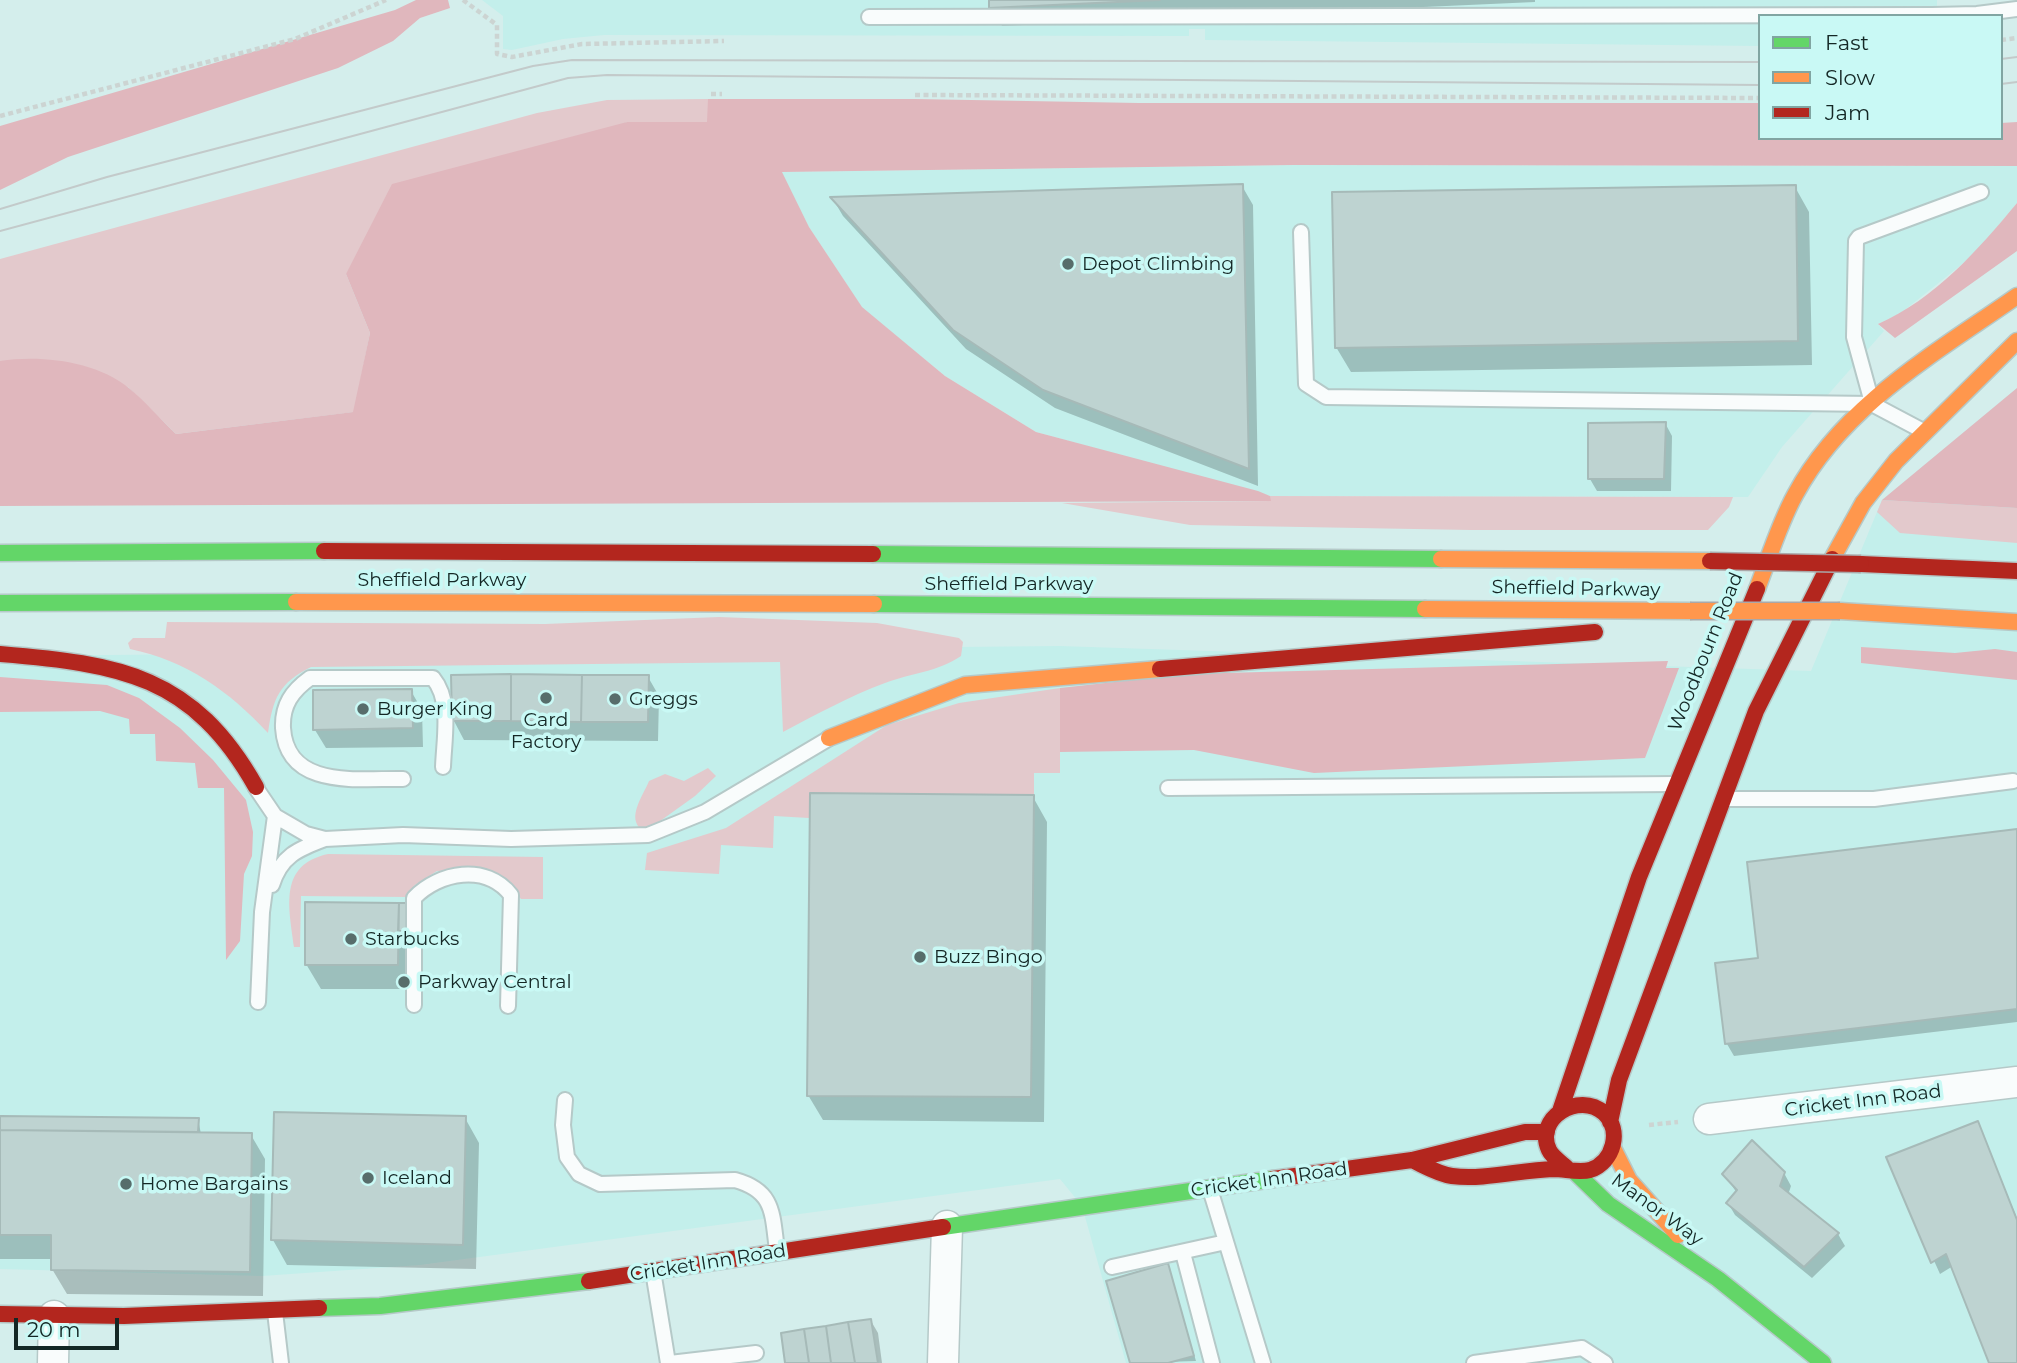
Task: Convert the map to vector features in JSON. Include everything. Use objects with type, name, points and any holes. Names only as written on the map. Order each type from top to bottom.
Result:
[{"type":"main road","name":"Woodbourn Road","points":[[1560,1111],[1639,877],[1683,785],[1795,495],[1832,441],[1872,404],[1942,348],[2017,296]]},
{"type":"main road","points":[[1612,1125],[1619,1080],[1718,797],[1770,677],[1842,540],[1880,481],[1925,432],[2017,341]]},
{"type":"main road","name":"Sheffield Parkway","points":[[0,553],[425,550],[1710,561],[2017,571]]},
{"type":"main road","name":"Sheffield Parkway","points":[[0,603],[545,601],[1687,618],[1840,611],[2017,622]]},
{"type":"main road","points":[[1643,628],[1687,618]]},
{"type":"main road","points":[[829,738],[965,685],[1616,630]]},
{"type":"main road","points":[[0,654],[83,660],[149,680],[208,720],[234,749],[256,787]]},
{"type":"main road","points":[[1547,1132],[1560,1111],[1575,1104],[1587,1104],[1601,1111],[1612,1125]]},
{"type":"main road","name":"Manor Way","points":[[1612,1125],[1613,1148],[1629,1181],[1718,1279]]},
{"type":"main road","name":"Cricket Inn Road","points":[[0,1314],[54,1316],[380,1306],[653,1271],[1412,1160],[1525,1132],[1547,1132]]},
{"type":"main road","name":"Manor Way","points":[[1547,1132],[1549,1151],[1559,1164],[1571,1170],[1608,1204],[1718,1279],[1823,1363]]},
{"type":"main road","name":"Manor Way","points":[[1571,1170],[1594,1168],[1606,1160],[1613,1148]]},
{"type":"main road","points":[[1412,1160],[1450,1176],[1571,1170]]},
{"type":"street","name":"Cricket Inn Road","points":[[1709,1119],[2017,1082]]},
{"type":"street","points":[[943,1363],[947,1226]]},
{"type":"street","points":[[53,1363],[54,1316]]},
{"type":"lane","points":[[1639,15],[1647,0]]},
{"type":"lane","points":[[1977,14],[2017,9]]},
{"type":"lane","points":[[869,16],[1758,15]]},
{"type":"lane","points":[[1872,404],[1854,337],[1857,238],[1981,192]]},
{"type":"lane","points":[[1301,232],[1306,384],[1326,397],[1872,404],[1925,432]]},
{"type":"lane","points":[[403,779],[327,777],[307,771],[284,746],[283,722],[288,699],[310,678],[433,678],[443,690],[445,706],[443,767]]},
{"type":"lane","points":[[256,787],[275,816],[306,834],[326,839],[403,835],[511,839],[648,835],[705,811],[829,738]]},
{"type":"lane","points":[[1718,797],[1874,799],[2013,781]]},
{"type":"lane","points":[[1168,788],[1683,785]]},
{"type":"lane","points":[[258,1002],[262,912],[275,816]]},
{"type":"lane","points":[[262,912],[277,869],[292,852],[326,839]]},
{"type":"lane","points":[[414,1005],[414,898],[433,882],[448,876],[470,874],[489,878],[511,895],[508,1006]]},
{"type":"lane","points":[[565,1100],[563,1125],[567,1157],[579,1174],[600,1184],[735,1180],[754,1185],[771,1206],[777,1251]]},
{"type":"lane","points":[[1210,1188],[1263,1363]]},
{"type":"lane","points":[[1112,1267],[1226,1242]]},
{"type":"lane","points":[[1183,1253],[1212,1363]]},
{"type":"lane","points":[[653,1271],[669,1363],[756,1353]]},
{"type":"lane","points":[[275,1310],[281,1363]]},
{"type":"lane","points":[[1474,1363],[1582,1348],[1605,1363]]},
{"type":"path","points":[[0,116],[295,39],[386,0]]},
{"type":"path","points":[[463,0],[497,25],[497,54],[512,57],[582,44],[724,41]]},
{"type":"path","points":[[711,94],[722,94]]},
{"type":"path","points":[[915,95],[1758,98]]},
{"type":"path","points":[[1612,1125],[1709,1119]]},
{"type":"shaded area","points":[[416,0],[448,0],[450,8],[420,18],[393,41],[338,68],[68,157],[0,190],[0,126],[395,10]]},
{"type":"shaded area","points":[[482,0],[1937,0],[1937,14],[1758,14],[1758,46],[1205,40],[1205,29],[1189,29],[1189,36],[604,35],[563,39],[512,50],[503,49],[503,16]]},
{"type":"shaded area","points":[[708,99],[708,122],[627,122],[346,274],[370,333],[354,412],[176,434],[128,387],[0,361],[0,259],[537,113],[607,100]]},
{"type":"shaded area","points":[[708,99],[1139,103],[1758,103],[1758,140],[2003,140],[2003,123],[2017,122],[2017,166],[1294,165],[782,172],[809,227],[862,307],[945,376],[1036,432],[1258,491],[1270,496],[1271,501],[0,506],[0,361],[50,360],[68,362],[100,372],[129,388],[176,434],[353,412],[370,333],[346,274],[392,184],[627,122],[707,122]]},
{"type":"shaded area","points":[[1294,165],[2017,166],[2017,203],[1976,253],[1901,313],[1878,324],[1884,331],[1782,447],[1748,497],[1270,496],[1036,432],[945,376],[862,308],[809,227],[781,172]]},
{"type":"shaded area","points":[[2017,203],[2017,251],[1895,338],[1878,324],[1899,314],[1937,287],[1971,255]]},
{"type":"shaded area","points":[[2017,388],[2017,1363],[1126,1363],[1082,1206],[1060,1179],[420,1265],[262,1276],[0,1269],[0,656],[1060,646],[1811,671],[1882,500]]},
{"type":"shaded area","points":[[2017,388],[2017,508],[1882,500]]},
{"type":"shaded area","points":[[1270,496],[1733,497],[1729,507],[1708,530],[1470,530],[1190,525],[1062,503],[1270,501]]},
{"type":"shaded area","points":[[1882,500],[2017,508],[2017,543],[1900,533],[1877,512]]},
{"type":"shaded area","points":[[719,617],[877,623],[959,638],[963,642],[961,656],[952,661],[872,688],[783,732],[780,662],[311,667],[291,679],[279,693],[272,710],[268,733],[238,704],[206,680],[170,661],[130,649],[128,643],[133,638],[165,638],[167,622],[545,624]]},
{"type":"shaded area","points":[[1861,647],[1955,653],[1995,649],[2017,652],[2017,680],[1861,663]]},
{"type":"shaded area","points":[[1668,661],[1666,668],[1679,668],[1645,758],[1314,773],[1194,750],[1060,752],[1060,688],[1187,674]]},
{"type":"shaded area","points":[[0,677],[107,685],[139,698],[180,728],[213,760],[246,800],[253,832],[252,856],[244,874],[240,941],[226,960],[224,788],[198,788],[195,763],[156,761],[155,734],[130,734],[129,719],[100,711],[0,712]]},
{"type":"shaded area","points":[[1060,688],[1060,773],[1034,773],[1034,795],[810,793],[809,818],[774,816],[773,848],[721,845],[719,874],[645,870],[647,853],[726,828],[887,725],[959,703]]},
{"type":"shaded area","points":[[708,768],[716,776],[695,796],[649,829],[642,830],[637,825],[637,807],[649,781],[665,774],[684,781]]},
{"type":"shaded area","points":[[328,854],[543,857],[543,899],[521,899],[506,880],[473,870],[437,871],[415,885],[406,897],[301,896],[300,947],[294,947],[289,903],[294,878],[301,868],[312,860]]},
{"type":"building","points":[[989,0],[1160,0],[989,8]]},
{"type":"building","name":"Depot Climbing","points":[[1243,184],[1249,469],[1043,390],[953,330],[830,197]]},
{"type":"building","points":[[1796,185],[1798,341],[1335,348],[1332,192]]},
{"type":"building","points":[[1666,422],[1664,479],[1588,479],[1588,423]]},
{"type":"building","points":[[511,674],[511,721],[452,721],[451,675]]},
{"type":"building","name":"Card Factory","points":[[511,674],[582,675],[581,722],[511,721]]},
{"type":"building","name":"Greggs","points":[[582,675],[649,675],[648,722],[581,722]]},
{"type":"building","name":"Burger King","points":[[412,689],[413,728],[313,730],[313,690]]},
{"type":"building","name":"Buzz Bingo","points":[[810,793],[1034,795],[1031,1097],[807,1096]]},
{"type":"building","points":[[2017,829],[2017,1009],[1725,1044],[1715,963],[1758,958],[1747,862]]},
{"type":"building","name":"Starbucks","points":[[305,902],[399,903],[398,965],[305,965]]},
{"type":"building","points":[[399,903],[418,903],[418,931],[398,931]]},
{"type":"building","name":"Iceland","points":[[274,1112],[466,1116],[463,1245],[271,1240]]},
{"type":"building","points":[[0,1116],[199,1118],[198,1132],[0,1130]]},
{"type":"building","points":[[1978,1121],[2017,1220],[2017,1363],[1989,1363],[1946,1254],[1931,1263],[1886,1157]]},
{"type":"building","name":"Home Bargains","points":[[0,1130],[252,1133],[250,1272],[51,1270],[51,1235],[0,1235]]},
{"type":"building","points":[[1752,1140],[1785,1172],[1780,1186],[1839,1233],[1804,1267],[1726,1203],[1737,1190],[1722,1174]]},
{"type":"building","points":[[1168,1263],[1194,1356],[1168,1363],[1130,1363],[1106,1281]]},
{"type":"building","points":[[871,1319],[878,1363],[855,1363],[848,1322]]},
{"type":"building","points":[[848,1322],[855,1363],[831,1363],[826,1326]]},
{"type":"building","points":[[826,1326],[831,1363],[809,1363],[804,1329]]},
{"type":"building","points":[[804,1329],[809,1363],[785,1363],[781,1333]]},
{"type":"tram line","points":[[2003,59],[2017,57]]},
{"type":"tram line","points":[[0,209],[107,177],[533,66],[572,60],[1758,62]]},
{"type":"tram line","points":[[0,231],[568,78],[607,75],[1758,85]]},
{"type":"tram line","points":[[2003,84],[2017,82]]},
{"type":"traffic: fast","points":[[0,553],[324,551]]},
{"type":"traffic: fast","points":[[873,554],[1441,559]]},
{"type":"traffic: fast","points":[[0,603],[296,602]]},
{"type":"traffic: fast","points":[[874,604],[1425,609]]},
{"type":"traffic: fast","points":[[1574,1171],[1608,1204],[1718,1279],[1823,1363]]},
{"type":"traffic: fast","points":[[943,1227],[1273,1179]]},
{"type":"traffic: fast","points":[[319,1308],[380,1306],[589,1281]]},
{"type":"traffic: slow","points":[[1757,589],[1789,506],[1815,463],[1839,434],[1865,407],[1894,383],[2017,296]]},
{"type":"traffic: slow","points":[[1832,559],[1863,503],[1896,461],[2017,341]]},
{"type":"traffic: slow","points":[[1441,559],[1710,561]]},
{"type":"traffic: slow","points":[[296,602],[874,604]]},
{"type":"traffic: slow","points":[[1425,609],[1690,611]]},
{"type":"traffic: slow","points":[[1690,611],[1840,611]]},
{"type":"traffic: slow","points":[[1840,611],[2017,622]]},
{"type":"traffic: slow","points":[[829,738],[965,685],[1160,669]]},
{"type":"traffic: slow","points":[[1613,1148],[1629,1180],[1678,1235]]},
{"type":"traffic: jam","points":[[324,551],[873,554]]},
{"type":"traffic: jam","points":[[1610,1122],[1619,1080],[1756,711],[1832,559]]},
{"type":"traffic: jam","points":[[1710,561],[1861,564]]},
{"type":"traffic: jam","points":[[1861,564],[2017,571]]},
{"type":"traffic: jam","points":[[1560,1111],[1639,877],[1757,589]]},
{"type":"traffic: jam","points":[[1160,669],[1595,632]]},
{"type":"traffic: jam","points":[[0,654],[82,663],[149,682],[179,698],[206,720],[232,750],[256,787]]},
{"type":"traffic: jam","points":[[1412,1160],[1442,1174],[1464,1177],[1553,1169],[1590,1170],[1598,1166],[1610,1153],[1614,1136],[1610,1120],[1594,1107],[1583,1105],[1562,1111],[1553,1118],[1548,1128],[1546,1138],[1549,1150],[1568,1169]]},
{"type":"traffic: jam","points":[[1273,1179],[1412,1160],[1525,1132],[1547,1132]]},
{"type":"traffic: jam","points":[[589,1281],[943,1227]]},
{"type":"traffic: jam","points":[[0,1314],[124,1316],[319,1308]]},
{"type":"place","name":"Depot Climbing","points":[[1068,264]]},
{"type":"place","name":"Card Factory","points":[[546,698]]},
{"type":"place","name":"Greggs","points":[[615,699]]},
{"type":"place","name":"Burger King","points":[[363,709]]},
{"type":"place","name":"Starbucks","points":[[351,939]]},
{"type":"place","name":"Buzz Bingo","points":[[920,957]]},
{"type":"place","name":"Parkway Central","points":[[404,982]]},
{"type":"place","name":"Iceland","points":[[368,1178]]},
{"type":"place","name":"Home Bargains","points":[[126,1184]]}]
